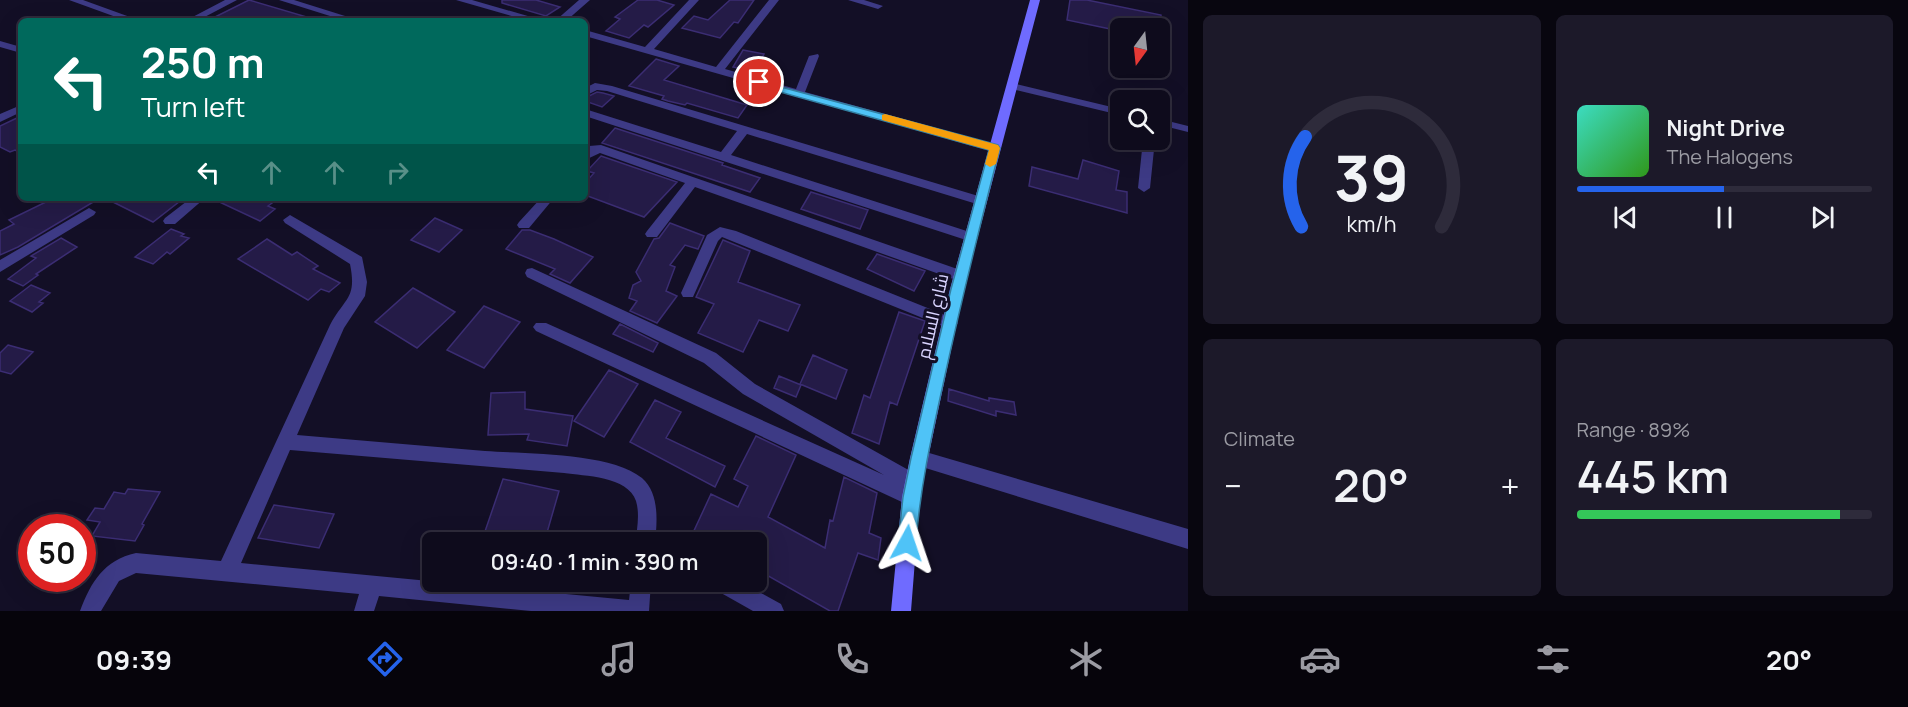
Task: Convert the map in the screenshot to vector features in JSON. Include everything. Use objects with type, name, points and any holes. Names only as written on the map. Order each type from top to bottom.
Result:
[{"type":"main road","name":"شارع السلام","points":[[901,611],[913,490],[919,458],[961,276],[1035,0]]},
{"type":"street","points":[[74,0],[105,14],[123,18]]},
{"type":"street","points":[[196,18],[232,0]]},
{"type":"street","points":[[284,0],[346,18]]},
{"type":"street","points":[[564,18],[585,0]]},
{"type":"street","points":[[647,51],[693,0]]},
{"type":"street","points":[[718,71],[774,0]]},
{"type":"street","points":[[853,0],[878,6]]},
{"type":"street","points":[[469,1],[529,18]]},
{"type":"street","points":[[588,34],[994,148]]},
{"type":"street","points":[[0,44],[18,49]]},
{"type":"street","points":[[798,94],[814,56]]},
{"type":"street","points":[[588,91],[595,86],[601,86],[980,201]]},
{"type":"street","points":[[1012,86],[1110,110]]},
{"type":"street","points":[[0,118],[18,109]]},
{"type":"street","points":[[588,113],[971,237]]},
{"type":"street","points":[[1170,124],[1188,129]]},
{"type":"street","points":[[724,156],[745,129]]},
{"type":"street","points":[[588,153],[593,149],[601,149],[961,276]]},
{"type":"street","points":[[1144,188],[1148,150]]},
{"type":"street","points":[[652,234],[693,181]]},
{"type":"street","points":[[170,221],[195,201]]},
{"type":"street","points":[[524,225],[545,201]]},
{"type":"street","points":[[0,267],[89,212]]},
{"type":"street","points":[[227,571],[338,325],[360,294],[362,285],[357,261],[290,220]]},
{"type":"street","points":[[688,293],[712,238],[720,232],[731,234],[950,323]]},
{"type":"street","points":[[532,273],[710,358],[749,389],[913,490]]},
{"type":"street","points":[[541,327],[913,490]]},
{"type":"street","points":[[286,442],[564,466],[612,473],[633,482],[643,495],[648,518],[647,532]]},
{"type":"street","points":[[919,458],[1188,539]]},
{"type":"street","points":[[90,611],[107,579],[119,567],[126,564],[155,564],[639,611],[640,592]]},
{"type":"street","points":[[364,611],[372,585]]},
{"type":"street","points":[[739,592],[774,611]]},
{"type":"building","points":[[249,0],[310,18],[213,18]]},
{"type":"building","points":[[502,0],[536,0],[560,7],[546,16],[502,3]]},
{"type":"building","points":[[638,0],[657,0],[674,5],[648,27],[644,25],[629,38],[606,31],[620,19],[615,17]]},
{"type":"building","points":[[730,0],[754,0],[738,23],[734,22],[720,38],[682,28],[694,16],[708,20]]},
{"type":"building","points":[[1070,0],[1087,0],[1161,15],[1161,18],[1110,18],[1110,29],[1067,20]]},
{"type":"building","points":[[743,50],[764,54],[755,72],[733,67]]},
{"type":"building","points":[[656,59],[679,66],[664,80],[747,105],[738,118],[687,103],[685,105],[668,101],[662,99],[664,96],[629,86]]},
{"type":"building","points":[[597,92],[614,96],[602,107],[588,102],[588,96]]},
{"type":"building","points":[[18,117],[18,152],[10,152],[0,147],[0,126]]},
{"type":"building","points":[[615,128],[723,163],[722,165],[760,178],[750,192],[602,143]]},
{"type":"building","points":[[601,156],[677,182],[644,217],[588,196],[588,180],[594,173],[588,170]]},
{"type":"building","points":[[1083,160],[1119,171],[1116,190],[1127,192],[1127,213],[1029,186],[1032,167],[1078,179]]},
{"type":"building","points":[[811,192],[868,210],[860,229],[801,209]]},
{"type":"building","points":[[48,201],[95,201],[18,247],[0,255],[0,231],[14,224],[9,220]]},
{"type":"building","points":[[111,201],[180,201],[153,222]]},
{"type":"building","points":[[217,201],[275,201],[268,206],[275,209],[260,221]]},
{"type":"building","points":[[435,218],[462,230],[439,252],[411,240]]},
{"type":"building","points":[[670,223],[704,236],[698,249],[685,245],[670,265],[675,267],[666,291],[677,296],[657,323],[630,311],[637,301],[629,298],[633,285],[641,281],[636,272],[654,239],[659,238]]},
{"type":"building","points":[[171,229],[189,238],[170,254],[167,252],[153,264],[135,257]]},
{"type":"building","points":[[522,230],[530,230],[554,239],[593,257],[570,283],[550,274],[555,269],[506,249]]},
{"type":"building","points":[[61,238],[77,247],[36,274],[38,275],[23,286],[8,279],[36,258],[31,256]]},
{"type":"building","points":[[267,239],[292,255],[297,252],[318,266],[313,269],[340,283],[329,292],[321,289],[308,300],[238,259]]},
{"type":"building","points":[[723,240],[750,251],[738,282],[800,305],[788,331],[759,320],[743,352],[698,333],[714,304],[696,297]]},
{"type":"building","points":[[877,254],[925,271],[914,291],[867,269]]},
{"type":"building","points":[[31,285],[50,293],[32,312],[10,301]]},
{"type":"building","points":[[413,288],[455,312],[417,348],[375,322]]},
{"type":"building","points":[[484,306],[520,322],[484,368],[447,350]]},
{"type":"building","points":[[899,312],[925,321],[897,405],[890,402],[879,444],[852,433],[864,395],[870,398]]},
{"type":"building","points":[[620,324],[658,343],[653,352],[613,334]]},
{"type":"building","points":[[8,345],[33,352],[11,374],[0,371],[0,353]]},
{"type":"building","points":[[813,355],[847,370],[836,399],[800,384]]},
{"type":"building","points":[[609,370],[638,384],[604,437],[574,421]]},
{"type":"building","points":[[779,376],[801,385],[796,397],[774,388]]},
{"type":"building","points":[[949,389],[989,401],[989,398],[1014,402],[1016,415],[996,411],[996,416],[948,401]]},
{"type":"building","points":[[525,392],[525,409],[573,416],[567,446],[527,440],[529,434],[488,435],[491,393]]},
{"type":"building","points":[[655,400],[681,412],[666,438],[725,466],[715,487],[630,442]]},
{"type":"building","points":[[756,436],[796,455],[768,517],[825,548],[830,520],[833,521],[844,477],[877,493],[869,533],[881,538],[878,560],[858,553],[838,611],[830,611],[767,575],[767,532],[693,532],[711,494],[738,507],[748,486],[734,479]]},
{"type":"building","points":[[503,479],[559,491],[547,532],[485,532]]},
{"type":"building","points":[[128,489],[160,492],[135,541],[96,536],[96,529],[100,522],[96,521],[96,514],[91,514],[95,508],[104,509],[114,492],[125,494]]},
{"type":"building","points":[[274,505],[334,514],[319,548],[258,538]]},
{"type":"slow traffic","points":[[885,118],[994,148],[990,164]]},
{"type":"route","points":[[759,82],[994,148],[957,289],[919,458],[911,497],[907,543]]}]
